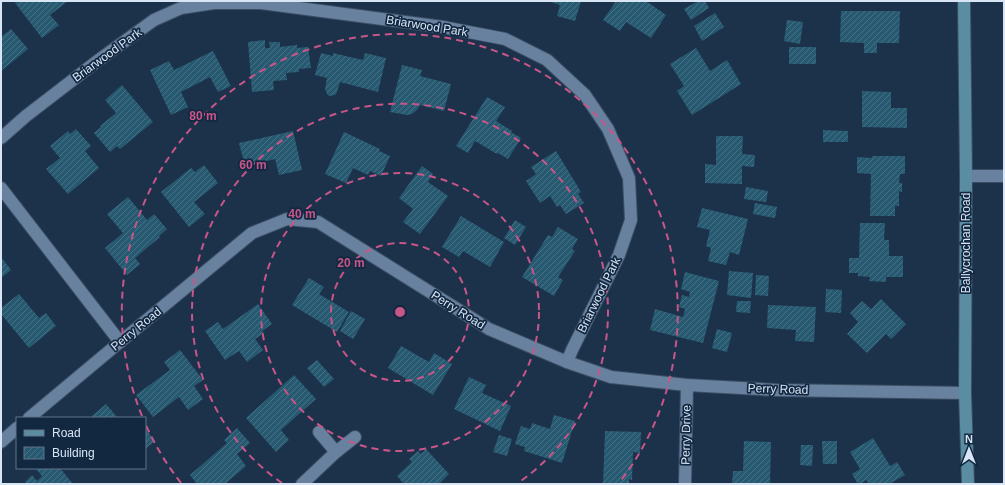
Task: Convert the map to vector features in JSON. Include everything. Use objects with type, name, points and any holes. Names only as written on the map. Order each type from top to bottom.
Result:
[{"type":"street","name":"Ballycrochan Road","points":[[964,1],[966,176],[965,393],[968,484]]},
{"type":"street","name":"Briarwood Park","points":[[1,138],[26,116],[118,46],[154,20],[181,8],[214,3],[260,3],[443,27],[505,39],[547,60],[585,95],[608,129],[629,178],[631,220],[619,254],[567,362]]},
{"type":"street","points":[[966,176],[1004,176]]},
{"type":"street","points":[[1,188],[120,342]]},
{"type":"street","name":"Perry Road","points":[[30,417],[252,233],[287,219],[318,222],[489,329],[567,362],[611,377],[688,385],[776,390],[965,393]]},
{"type":"street","name":"Perry Drive","points":[[685,484],[688,385]]},
{"type":"street","points":[[1,442],[16,429]]},
{"type":"street","points":[[319,432],[336,452]]},
{"type":"street","points":[[302,484],[336,452],[355,437]]},
{"type":"building","points":[[18,1],[68,1],[50,15],[59,25],[42,38],[15,3]]},
{"type":"building","points":[[548,1],[581,1],[575,21],[557,16],[560,5]]},
{"type":"building","points":[[616,1],[646,1],[666,15],[651,38],[626,22],[620,31],[603,20]]},
{"type":"building","points":[[698,1],[705,1],[709,8],[691,20],[684,9]]},
{"type":"building","points":[[841,11],[900,11],[899,43],[877,43],[877,53],[864,53],[864,43],[840,42]]},
{"type":"building","points":[[715,13],[724,27],[702,41],[694,26]]},
{"type":"building","points":[[787,20],[803,22],[800,44],[784,41]]},
{"type":"building","points":[[11,29],[28,49],[1,71],[1,37]]},
{"type":"building","points":[[265,40],[265,48],[270,48],[269,42],[280,42],[280,47],[297,45],[297,48],[308,47],[311,68],[299,69],[299,72],[286,73],[287,80],[273,81],[274,90],[252,92],[248,42]]},
{"type":"building","points":[[789,47],[816,47],[816,64],[789,64]]},
{"type":"building","points":[[696,48],[710,71],[727,60],[741,84],[692,115],[677,91],[684,86],[670,64]]},
{"type":"building","points":[[213,51],[231,86],[218,92],[210,77],[181,92],[188,107],[171,115],[150,70],[169,61],[174,70]]},
{"type":"building","points":[[321,53],[333,56],[333,53],[363,60],[365,53],[386,58],[378,92],[340,82],[335,95],[329,96],[325,89],[327,78],[315,75]]},
{"type":"building","points":[[402,65],[422,70],[420,76],[451,84],[444,111],[420,105],[412,114],[407,115],[390,112]]},
{"type":"building","points":[[122,85],[153,122],[120,149],[117,146],[110,152],[94,133],[116,113],[105,100]]},
{"type":"building","points":[[862,91],[891,92],[891,108],[907,108],[907,128],[862,127]]},
{"type":"building","points":[[487,97],[505,107],[496,121],[521,138],[508,159],[475,141],[468,153],[456,146]]},
{"type":"building","points":[[76,129],[91,146],[85,151],[99,168],[68,194],[46,169],[60,158],[50,146],[68,131],[70,134]]},
{"type":"building","points":[[823,130],[848,131],[848,142],[823,142]]},
{"type":"building","points":[[293,131],[302,170],[279,175],[275,159],[253,164],[252,160],[244,162],[239,143]]},
{"type":"building","points":[[344,132],[380,149],[379,151],[390,156],[381,176],[370,171],[368,175],[353,168],[346,183],[325,174]]},
{"type":"building","points":[[716,136],[743,136],[742,154],[755,155],[754,167],[742,166],[742,184],[705,183],[705,164],[716,165]]},
{"type":"building","points":[[556,151],[581,192],[578,194],[584,203],[566,214],[560,205],[557,207],[550,196],[540,203],[526,181],[536,174],[531,167]]},
{"type":"building","points":[[872,156],[905,156],[905,174],[900,174],[899,183],[902,183],[902,192],[899,191],[899,206],[895,206],[895,216],[870,216],[871,174],[857,173],[857,157],[872,158]]},
{"type":"building","points":[[204,165],[218,183],[194,202],[205,214],[189,227],[161,192],[191,168],[195,172]]},
{"type":"building","points":[[422,166],[433,174],[428,182],[448,196],[420,234],[403,222],[413,209],[399,198]]},
{"type":"building","points":[[746,187],[768,191],[766,202],[744,199]]},
{"type":"building","points":[[128,197],[147,220],[154,214],[167,229],[159,236],[160,237],[135,258],[140,264],[127,275],[105,248],[123,233],[107,214]]},
{"type":"building","points":[[755,203],[777,207],[775,218],[753,214]]},
{"type":"building","points":[[702,208],[748,219],[739,255],[730,252],[726,265],[708,261],[711,248],[706,246],[710,230],[697,227]]},
{"type":"building","points":[[461,216],[504,242],[490,267],[463,251],[459,257],[442,247]]},
{"type":"building","points":[[515,220],[526,227],[515,245],[504,238]]},
{"type":"building","points":[[860,223],[885,223],[884,240],[889,240],[889,256],[903,256],[903,277],[886,277],[886,282],[869,281],[870,277],[858,276],[858,273],[849,273],[849,258],[859,258]]},
{"type":"building","points":[[558,227],[578,239],[572,249],[575,251],[558,277],[563,280],[554,296],[522,277],[548,235],[552,237]]},
{"type":"building","points":[[1,257],[11,270],[1,278]]},
{"type":"building","points":[[729,271],[753,273],[751,298],[727,295]]},
{"type":"building","points":[[685,272],[719,281],[703,343],[650,330],[655,309],[683,317],[685,309],[679,307],[682,295],[689,297],[690,292],[681,289]]},
{"type":"building","points":[[756,275],[769,276],[768,296],[755,295]]},
{"type":"building","points":[[309,278],[324,287],[319,294],[349,312],[337,332],[292,305]]},
{"type":"building","points":[[826,289],[842,290],[841,313],[825,312]]},
{"type":"building","points":[[19,294],[39,318],[46,313],[56,326],[29,348],[1,314],[1,308]]},
{"type":"building","points":[[881,299],[906,324],[891,339],[886,334],[867,353],[847,334],[858,322],[850,313],[862,301],[871,309]]},
{"type":"building","points":[[737,301],[751,301],[750,313],[736,312]]},
{"type":"building","points":[[258,304],[272,324],[262,331],[264,333],[255,339],[263,350],[247,362],[239,351],[225,360],[205,331],[218,322],[223,329]]},
{"type":"building","points":[[768,305],[816,307],[814,342],[795,341],[796,330],[767,328]]},
{"type":"building","points":[[351,311],[365,319],[353,339],[340,331]]},
{"type":"building","points":[[717,329],[732,333],[727,352],[712,348]]},
{"type":"building","points":[[401,346],[429,362],[434,353],[452,364],[433,395],[388,368]]},
{"type":"building","points":[[180,350],[203,380],[194,386],[203,399],[188,410],[179,397],[153,417],[136,395],[170,370],[164,362]]},
{"type":"building","points":[[317,360],[334,379],[324,387],[307,368]]},
{"type":"building","points":[[294,375],[316,399],[281,430],[289,440],[276,452],[246,418]]},
{"type":"building","points":[[469,377],[486,385],[482,393],[511,406],[500,431],[454,409]]},
{"type":"building","points":[[106,404],[117,417],[93,417],[92,416]]},
{"type":"building","points":[[554,415],[575,421],[562,463],[524,451],[525,447],[515,444],[521,426],[530,429],[532,423],[550,429]]},
{"type":"building","points":[[237,428],[250,443],[237,454],[246,466],[225,484],[197,484],[190,475],[227,443],[224,440]]},
{"type":"building","points":[[146,429],[155,441],[146,448]]},
{"type":"building","points":[[605,431],[641,432],[640,453],[633,452],[632,480],[629,479],[629,484],[603,484]]},
{"type":"building","points":[[499,435],[512,439],[507,456],[493,452]]},
{"type":"building","points":[[873,438],[890,466],[897,462],[905,475],[889,484],[869,484],[866,480],[858,484],[852,474],[860,469],[850,452]]},
{"type":"building","points":[[744,441],[771,442],[770,484],[732,484],[733,471],[743,471]]},
{"type":"building","points":[[822,441],[837,441],[837,464],[823,464]]},
{"type":"building","points":[[801,445],[813,445],[812,466],[800,465]]},
{"type":"building","points":[[426,449],[449,474],[439,484],[404,484],[397,476],[412,462],[409,459],[418,451],[421,454]]},
{"type":"building","points":[[36,469],[61,469],[73,484],[27,484],[25,482],[32,475],[37,481],[42,476]]}]
